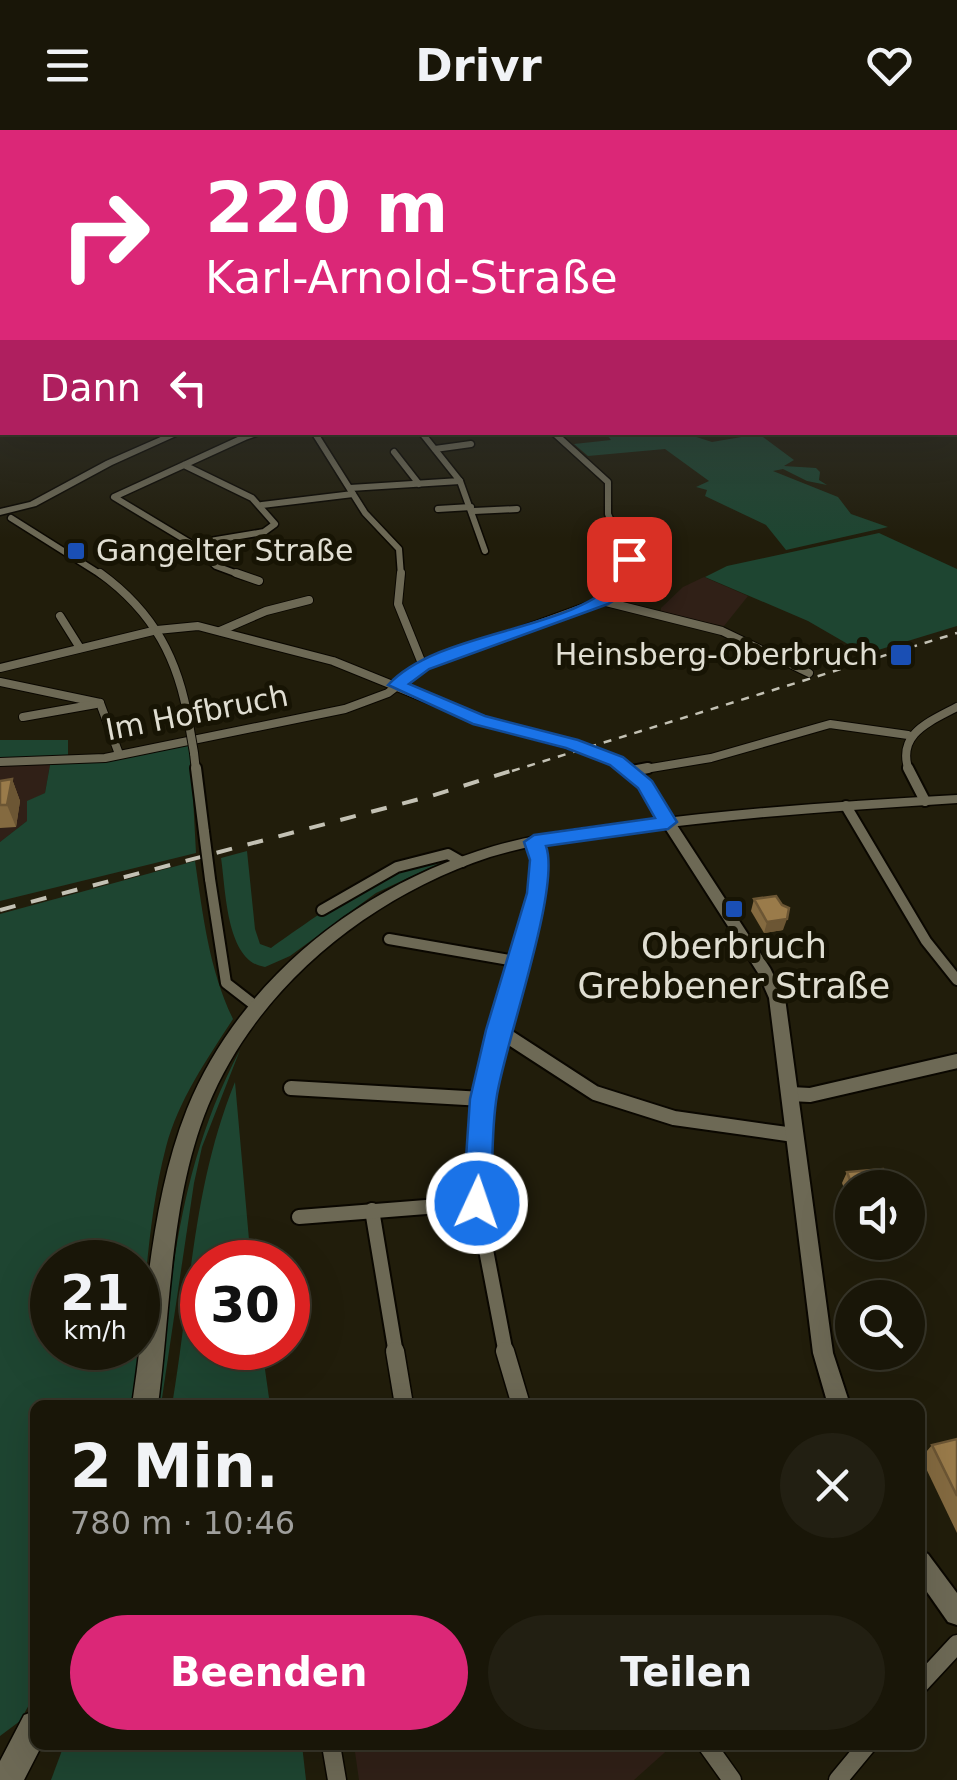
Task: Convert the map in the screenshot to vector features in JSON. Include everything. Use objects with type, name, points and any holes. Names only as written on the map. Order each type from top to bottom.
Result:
[{"type":"main road","points":[[5,512],[173,435]]},
{"type":"main road","points":[[146,1400],[181,1158],[206,1092],[226,1052],[257,1007],[306,956],[376,903],[462,862],[534,842],[728,814],[957,798]]},
{"type":"main road","points":[[7,1780],[30,1736]]},
{"type":"street","points":[[252,435],[114,497],[192,544],[216,566],[259,581]]},
{"type":"street","points":[[316,435],[351,491],[399,549],[402,564],[398,604],[423,666]]},
{"type":"street","points":[[423,435],[460,481],[485,551]]},
{"type":"street","points":[[557,435],[608,482],[608,514],[631,568],[624,584],[602,601]]},
{"type":"street","points":[[435,449],[471,444]]},
{"type":"street","points":[[394,452],[418,484]]},
{"type":"street","points":[[184,464],[262,505],[275,524],[272,529],[192,544]]},
{"type":"street","points":[[262,505],[351,491],[460,481]]},
{"type":"street","points":[[438,509],[517,510]]},
{"type":"street","points":[[5,512],[96,570],[157,630],[176,664],[190,724],[226,983],[257,1007]]},
{"type":"street","points":[[220,631],[266,611],[309,600]]},
{"type":"street","points":[[602,601],[722,631],[809,673]]},
{"type":"street","name":"Im Hofbruch","points":[[0,762],[64,762],[119,754],[345,709],[370,701],[423,666],[602,601]]},
{"type":"street","points":[[60,616],[80,648]]},
{"type":"street","points":[[0,668],[157,630],[198,626],[333,662],[479,720],[601,754],[632,771],[645,785],[777,998],[823,1352],[837,1400]]},
{"type":"street","points":[[0,682],[100,703]]},
{"type":"street","points":[[23,717],[100,703]]},
{"type":"street","points":[[100,703],[119,754]]},
{"type":"street","points":[[632,771],[710,758],[830,724],[908,736],[957,707]]},
{"type":"street","points":[[908,736],[905,768],[925,800]]},
{"type":"street","points":[[846,806],[926,941],[957,980]]},
{"type":"street","points":[[519,1400],[510,1378],[477,1203],[483,1099],[498,1030],[538,893],[540,860],[534,842]]},
{"type":"street","points":[[322,910],[416,860],[448,854],[462,862]]},
{"type":"street","points":[[389,939],[520,962]]},
{"type":"street","points":[[498,1030],[595,1093],[674,1118],[794,1134]]},
{"type":"street","points":[[790,1094],[810,1096],[957,1061]]},
{"type":"street","points":[[291,1088],[483,1099]]},
{"type":"street","points":[[299,1217],[477,1203]]},
{"type":"street","points":[[372,1210],[403,1400]]},
{"type":"street","points":[[925,1569],[957,1613]]},
{"type":"street","points":[[925,1679],[957,1644]]},
{"type":"street","points":[[332,1750],[336,1780]]},
{"type":"street","points":[[711,1750],[732,1780]]},
{"type":"street","points":[[838,1780],[863,1750]]},
{"type":"shaded area","points":[[704,577],[748,596],[724,626],[661,613],[661,608],[683,587]]},
{"type":"shaded area","points":[[0,765],[50,765],[45,793],[27,802],[27,821],[0,842]]},
{"type":"shaded area","points":[[355,1750],[667,1750],[634,1780],[359,1780]]},
{"type":"green space","points":[[607,435],[690,435],[712,442],[760,435],[794,460],[784,466],[816,468],[819,480],[827,485],[807,481],[783,469],[773,471],[838,497],[851,514],[888,527],[786,550],[766,525],[705,496],[707,490],[696,487],[709,481],[665,449],[588,456],[574,444],[611,440]]},
{"type":"green space","points":[[879,533],[957,569],[957,626],[865,654],[808,621],[705,577],[727,566]]},
{"type":"green space","points":[[0,740],[68,740],[68,760],[0,760]]},
{"type":"green space","points":[[190,741],[196,853],[0,901],[0,842],[27,821],[27,801],[45,793],[50,765],[118,758]]},
{"type":"green space","points":[[247,851],[255,929],[260,944],[271,948],[380,877],[427,860],[446,860],[376,893],[290,956],[265,967],[242,952],[227,905],[221,858]]},
{"type":"green space","points":[[195,861],[213,962],[233,1019],[171,1130],[150,1240],[30,1240],[30,1370],[136,1370],[132,1400],[30,1400],[30,1703],[20,1721],[0,1736],[0,914]]},
{"type":"green space","points":[[240,1050],[202,1147],[186,1240],[180,1240],[180,1277],[162,1400],[157,1400],[173,1267],[203,1137]]},
{"type":"green space","points":[[235,1082],[249,1240],[194,1240],[210,1162]]},
{"type":"green space","points":[[180,1346],[180,1370],[265,1370],[269,1400],[173,1400]]},
{"type":"green space","points":[[62,1750],[303,1750],[306,1780],[51,1780]]},
{"type":"building","points":[[12,779],[7,805],[0,805],[0,781]]},
{"type":"building","points":[[776,896],[789,908],[787,919],[767,922],[754,899]]},
{"type":"building","points":[[957,1439],[957,1496],[932,1445]]},
{"type":"railway","points":[[512,771],[957,633]]},
{"type":"railway","points":[[0,910],[431,796],[520,768]]},
{"type":"place","name":"Gangelter Straße","points":[[76,551]]},
{"type":"place","name":"Heinsberg-Oberbruch","points":[[901,655]]},
{"type":"place","name":"Oberbruch Grebbener Straße","points":[[734,909]]},
{"type":"route","points":[[477,1203],[483,1099],[498,1030],[538,893],[540,860],[534,842],[668,822],[645,785],[616,761],[572,744],[479,720],[396,685],[423,666],[602,601],[616,593],[630,576],[629,559]]}]
